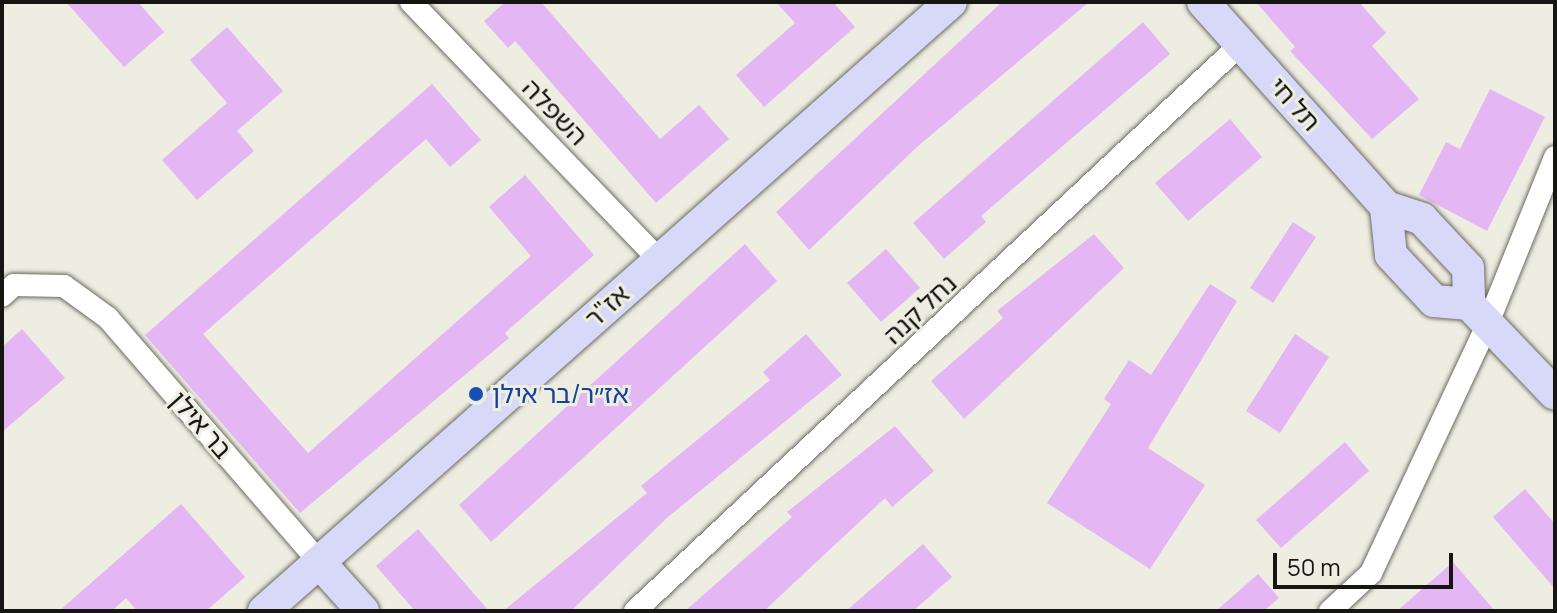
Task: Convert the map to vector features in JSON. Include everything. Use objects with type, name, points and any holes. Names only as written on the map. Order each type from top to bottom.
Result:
[{"type":"street","name":"השפלה","points":[[411,2],[659,260]]},
{"type":"street","name":"אז\"ר","points":[[264,611],[951,2]]},
{"type":"street","name":"תל חי","points":[[1203,2],[1386,207],[1422,219],[1468,268],[1478,314]]},
{"type":"street","name":"נחל קנה","points":[[635,611],[1241,44]]},
{"type":"street","points":[[1330,611],[1371,573],[1478,314],[1555,157]]},
{"type":"street","points":[[1386,207],[1391,255],[1434,301],[1478,314],[1555,394]]},
{"type":"street","name":"בר אילן","points":[[8,291],[64,286],[108,318],[363,611]]},
{"type":"building","points":[[66,2],[138,2],[164,32],[124,67]]},
{"type":"building","points":[[505,2],[541,2],[660,139],[699,105],[729,139],[656,203],[515,41],[508,48],[484,21]]},
{"type":"building","points":[[776,2],[833,2],[855,27],[764,107],[736,75],[795,23]]},
{"type":"building","points":[[1002,2],[1089,2],[917,147],[809,250],[776,212]]},
{"type":"building","points":[[1256,2],[1359,2],[1386,33],[1372,46],[1419,99],[1372,139],[1290,51],[1295,47]]},
{"type":"building","points":[[1143,22],[1170,54],[981,216],[986,222],[944,259],[913,223]]},
{"type":"building","points":[[227,27],[283,91],[237,131],[254,151],[197,200],[162,160],[227,103],[190,60]]},
{"type":"building","points":[[432,84],[481,140],[450,167],[426,139],[203,334],[308,453],[531,256],[489,207],[525,175],[594,255],[505,333],[509,338],[300,513],[145,335]]},
{"type":"building","points":[[1490,89],[1545,117],[1487,231],[1419,195],[1446,142],[1460,149]]},
{"type":"building","points":[[1230,119],[1262,157],[1188,221],[1155,183]]},
{"type":"building","points":[[1293,222],[1316,237],[1273,303],[1250,288]]},
{"type":"building","points":[[1094,234],[1124,268],[964,419],[931,381],[1003,318],[997,311]]},
{"type":"building","points":[[745,244],[777,281],[491,542],[459,505]]},
{"type":"building","points":[[886,249],[920,288],[881,322],[847,283]]},
{"type":"building","points":[[1210,284],[1237,301],[1148,448],[1205,485],[1150,569],[1047,503],[1111,404],[1104,399],[1129,360],[1151,375]]},
{"type":"building","points":[[22,329],[65,378],[2,432],[2,347]]},
{"type":"building","points":[[806,334],[842,375],[668,517],[571,611],[503,611],[647,493],[641,486],[770,380],[763,372]]},
{"type":"building","points":[[1295,334],[1329,357],[1280,433],[1246,411]]},
{"type":"building","points":[[895,426],[934,471],[892,507],[885,498],[764,611],[685,611],[792,517],[787,512]]},
{"type":"building","points":[[1345,442],[1369,471],[1281,548],[1256,520]]},
{"type":"building","points":[[1525,489],[1555,524],[1555,589],[1493,517]]},
{"type":"building","points":[[181,504],[245,577],[206,611],[137,611],[126,598],[112,611],[59,611]]},
{"type":"building","points":[[418,529],[489,611],[415,611],[376,566]]},
{"type":"building","points":[[923,544],[952,577],[913,611],[846,611]]},
{"type":"building","points":[[1453,562],[1495,611],[1397,611]]},
{"type":"building","points":[[1258,574],[1279,598],[1264,611],[1216,611]]},
{"type":"place","name":"אז״ר/בר אילן","points":[[476,394]]}]
